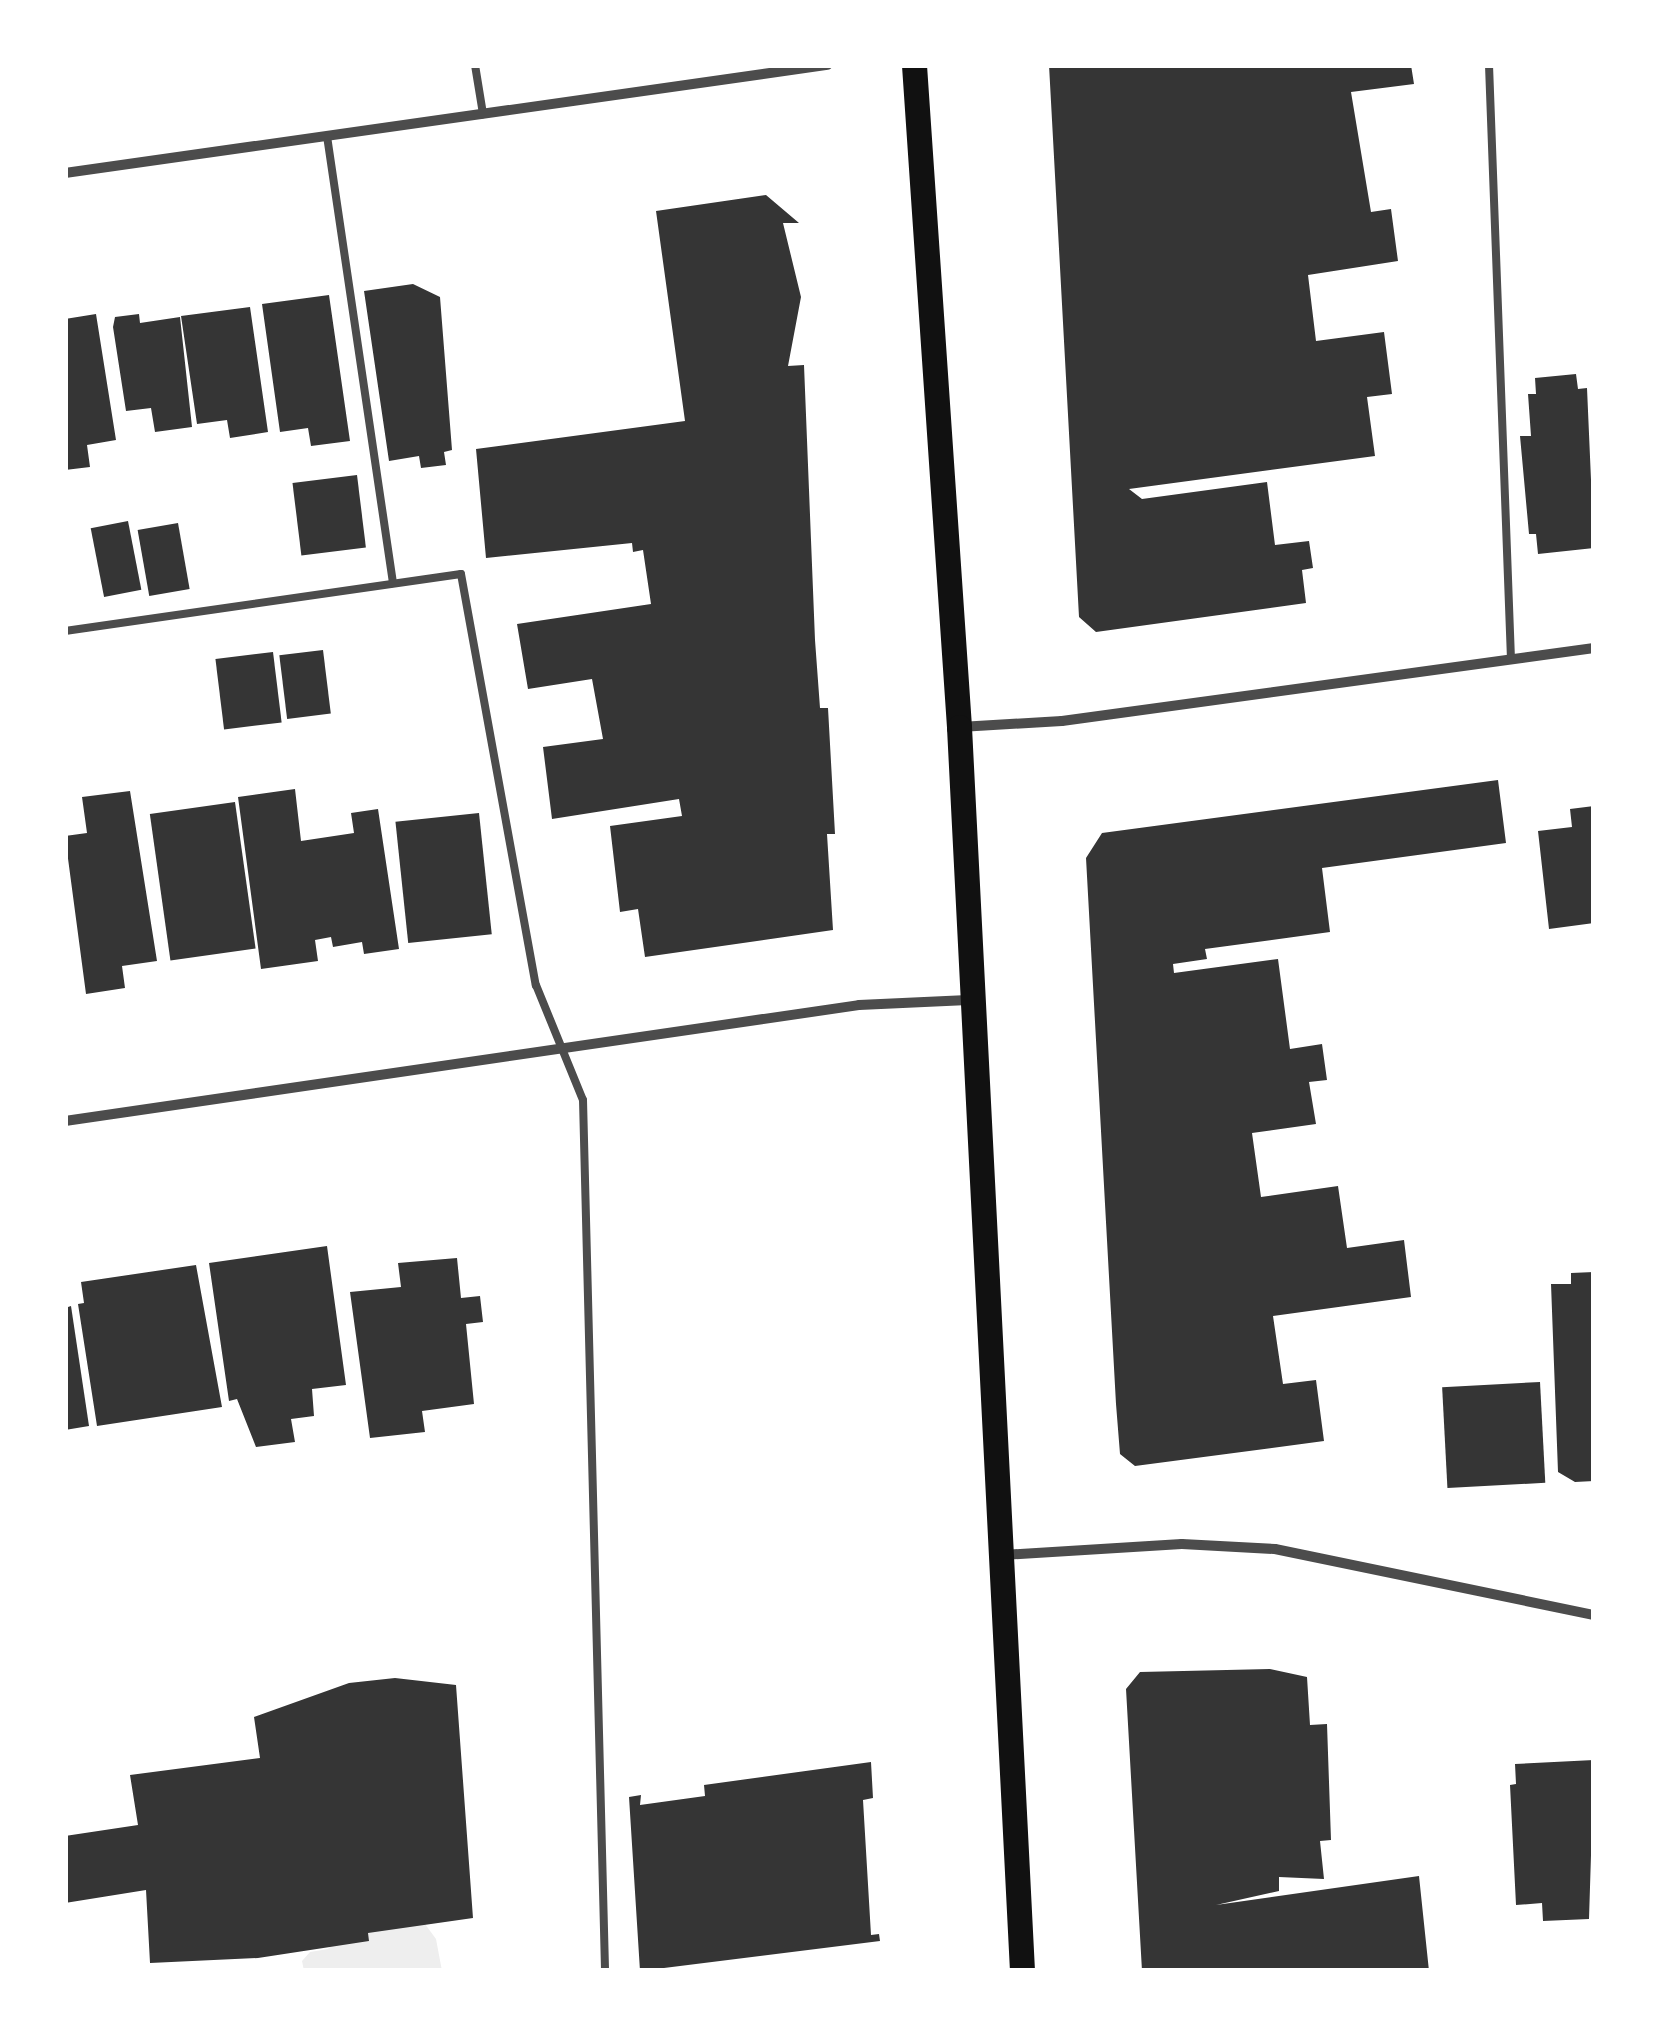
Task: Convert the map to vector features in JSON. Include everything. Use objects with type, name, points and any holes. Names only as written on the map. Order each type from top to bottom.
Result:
[{"type":"main road","points":[[914,65],[959,727],[968,1000],[1002,1555],[1022,1971]]},
{"type":"street","points":[[65,173],[827,65]]},
{"type":"street","points":[[959,727],[1062,720],[1594,648]]},
{"type":"street","points":[[65,1122],[859,1005],[968,1000]]},
{"type":"street","points":[[1002,1555],[1182,1544],[1275,1550],[1594,1615]]},
{"type":"lane","points":[[475,65],[483,114]]},
{"type":"lane","points":[[1489,65],[1512,659]]},
{"type":"lane","points":[[328,136],[392,583]]},
{"type":"lane","points":[[65,632],[461,574],[536,985],[583,1100],[605,1971]]},
{"type":"shaded area","points":[[425,1924],[436,1939],[442,1971],[304,1971],[302,1961],[310,1952],[328,1949],[342,1934]]},
{"type":"building","points":[[1049,65],[1411,65],[1414,84],[1351,92],[1371,212],[1391,209],[1398,261],[1308,275],[1316,341],[1384,332],[1392,394],[1367,397],[1375,456],[1129,489],[1142,499],[1267,482],[1275,545],[1309,541],[1313,568],[1302,570],[1306,603],[1096,632],[1079,617]]},
{"type":"building","points":[[766,195],[799,223],[783,223],[801,297],[788,366],[804,365],[815,640],[820,708],[828,708],[835,834],[827,834],[833,930],[645,957],[638,909],[620,912],[610,826],[682,816],[679,799],[552,819],[543,747],[603,739],[592,679],[528,689],[517,624],[651,604],[643,550],[633,552],[632,543],[486,558],[476,449],[685,421],[656,211]]},
{"type":"building","points":[[413,284],[440,297],[452,450],[444,452],[446,465],[421,468],[419,456],[389,461],[364,291]]},
{"type":"building","points":[[329,295],[350,441],[311,446],[308,428],[280,432],[262,304]]},
{"type":"building","points":[[250,307],[268,432],[230,438],[227,420],[197,424],[181,316]]},
{"type":"building","points":[[96,314],[116,440],[87,445],[90,467],[65,470],[65,319]]},
{"type":"building","points":[[139,314],[140,323],[180,317],[192,427],[155,432],[151,408],[126,411],[113,327],[115,317]]},
{"type":"building","points":[[1576,374],[1578,389],[1587,388],[1594,548],[1538,554],[1536,534],[1529,534],[1520,436],[1531,436],[1528,394],[1536,394],[1535,378]]},
{"type":"building","points":[[357,475],[366,547],[301,555],[292,483]]},
{"type":"building","points":[[128,521],[141,590],[104,597],[91,528]]},
{"type":"building","points":[[178,523],[190,589],[149,596],[138,530]]},
{"type":"building","points":[[323,650],[331,714],[287,719],[279,655]]},
{"type":"building","points":[[273,652],[282,722],[224,730],[215,659]]},
{"type":"building","points":[[1498,780],[1506,843],[1322,868],[1330,932],[1205,949],[1207,959],[1173,964],[1174,973],[1278,959],[1290,1049],[1322,1044],[1327,1080],[1309,1082],[1316,1124],[1252,1133],[1261,1197],[1338,1186],[1347,1248],[1404,1240],[1411,1297],[1273,1316],[1283,1384],[1316,1380],[1324,1441],[1135,1466],[1120,1454],[1086,858],[1102,833]]},
{"type":"building","points":[[295,789],[301,841],[354,833],[351,813],[378,809],[399,949],[364,954],[362,942],[333,947],[331,937],[315,940],[318,961],[261,969],[238,797]]},
{"type":"building","points":[[130,791],[157,961],[122,966],[125,988],[86,994],[65,836],[87,833],[82,797]]},
{"type":"building","points":[[235,802],[256,949],[170,961],[150,814]]},
{"type":"building","points":[[1594,806],[1594,923],[1549,929],[1538,831],[1572,827],[1570,809]]},
{"type":"building","points":[[479,813],[492,934],[408,943],[395,822]]},
{"type":"building","points":[[327,1246],[346,1385],[312,1389],[314,1416],[291,1419],[295,1442],[256,1447],[237,1399],[229,1401],[209,1263]]},
{"type":"building","points":[[457,1258],[461,1298],[480,1296],[483,1322],[466,1324],[474,1404],[422,1411],[425,1432],[370,1438],[350,1292],[401,1287],[398,1263]]},
{"type":"building","points":[[196,1265],[222,1407],[97,1426],[78,1304],[84,1303],[81,1282]]},
{"type":"building","points":[[1594,1272],[1594,1481],[1575,1482],[1558,1472],[1551,1284],[1571,1284],[1571,1273]]},
{"type":"building","points":[[71,1306],[89,1426],[65,1430],[65,1308]]},
{"type":"building","points":[[1540,1382],[1545,1483],[1447,1488],[1442,1387]]},
{"type":"building","points":[[1270,1669],[1307,1677],[1310,1725],[1327,1724],[1331,1840],[1320,1841],[1324,1879],[1279,1877],[1279,1891],[1216,1905],[1419,1876],[1429,1971],[1142,1971],[1126,1689],[1140,1672]]},
{"type":"building","points":[[395,1678],[456,1685],[473,1918],[368,1933],[369,1941],[258,1958],[150,1963],[146,1890],[65,1903],[65,1836],[138,1825],[130,1775],[260,1758],[254,1717],[349,1683]]},
{"type":"building","points":[[1594,1760],[1589,1919],[1543,1921],[1542,1903],[1516,1905],[1510,1785],[1516,1784],[1515,1764]]},
{"type":"building","points":[[871,1762],[873,1798],[863,1800],[871,1935],[879,1934],[880,1941],[640,1971],[629,1797],[641,1795],[640,1805],[705,1796],[704,1785]]}]
